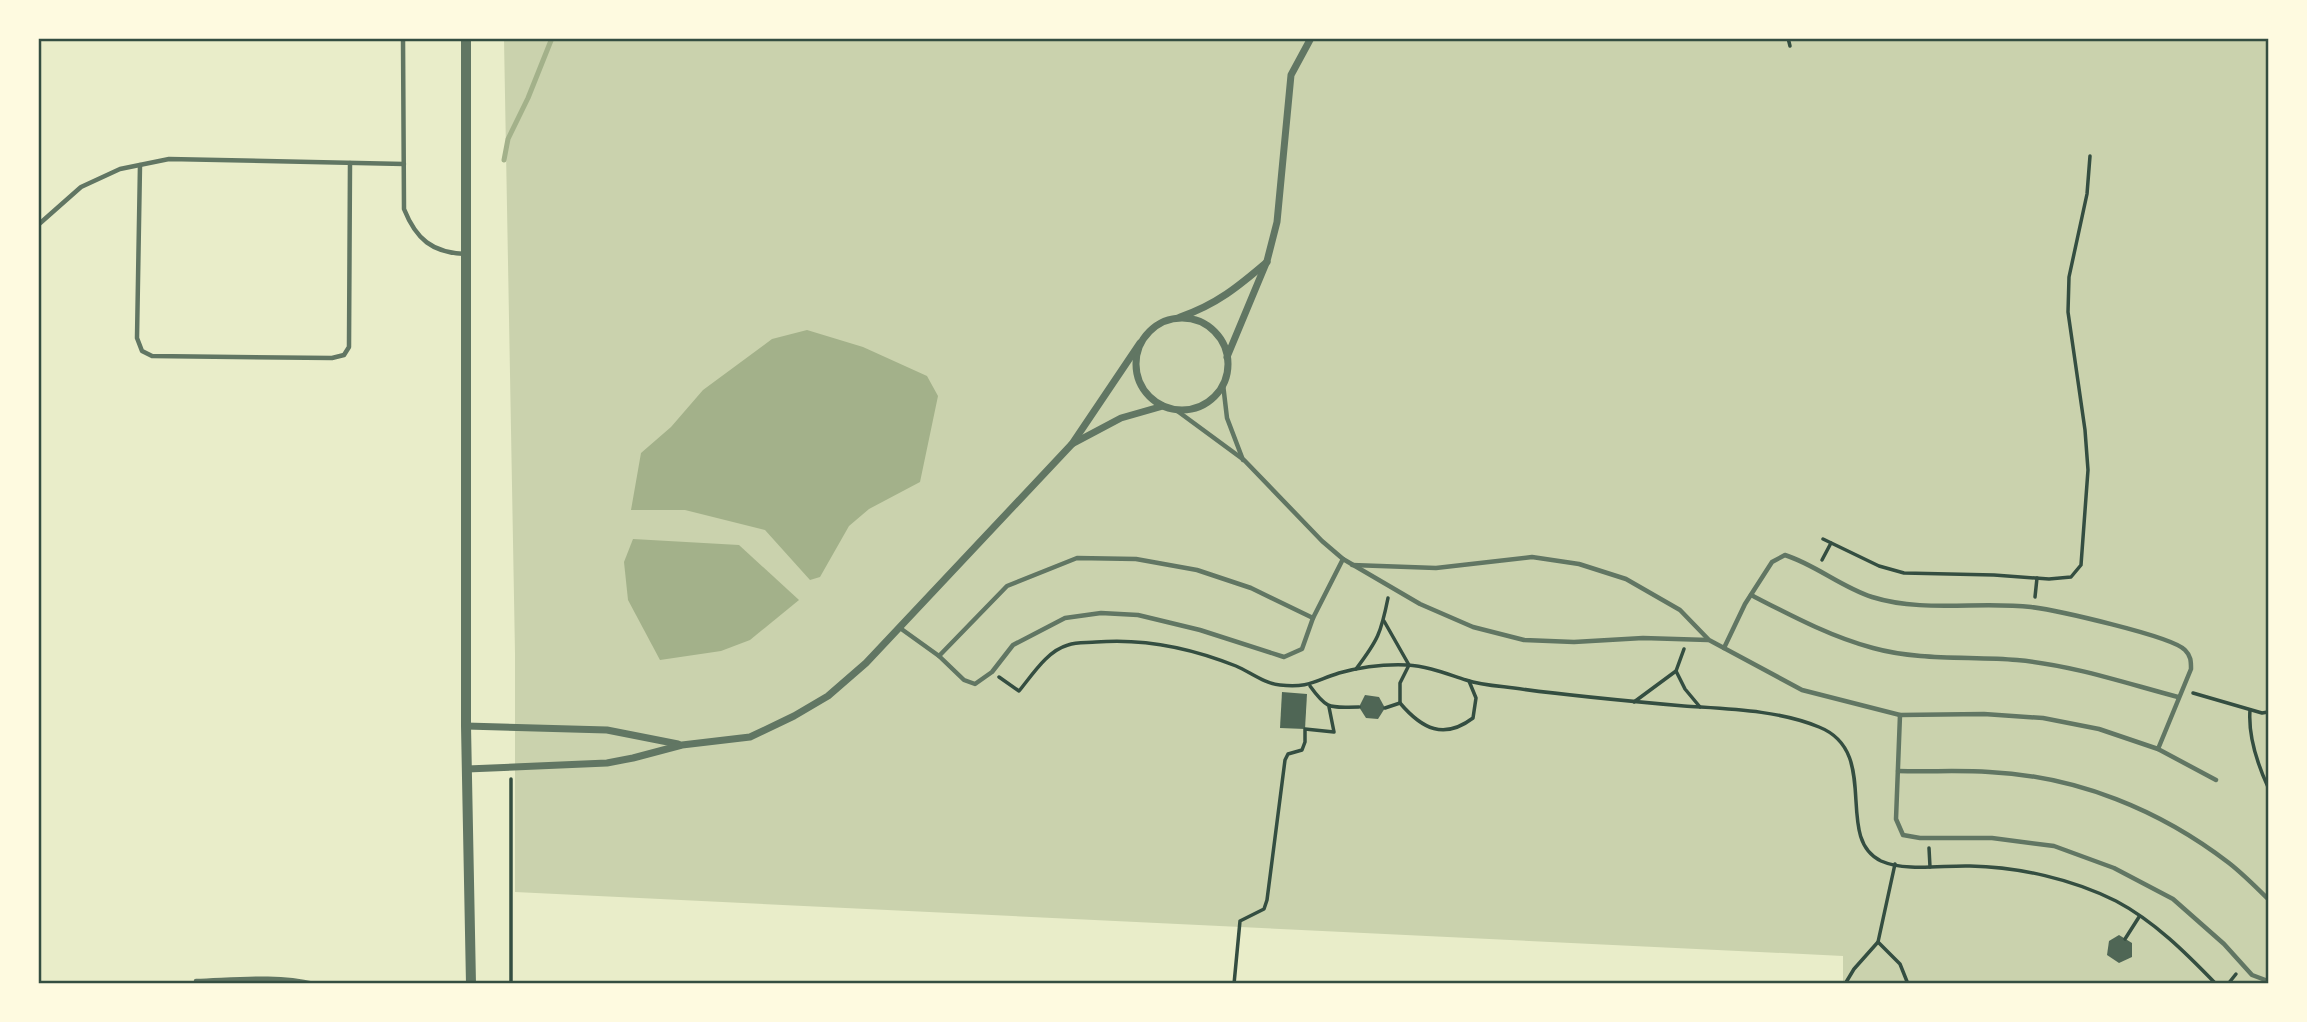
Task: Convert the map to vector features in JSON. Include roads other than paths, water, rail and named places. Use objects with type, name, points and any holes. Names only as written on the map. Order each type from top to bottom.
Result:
[{"type":"street","points":[[466,38],[466,726],[471,984]]},
{"type":"street","points":[[1227,356],[1267,261],[1277,222],[1290,75],[1311,38]]},
{"type":"street","points":[[467,769],[607,763],[682,745],[750,737],[828,696],[866,663],[900,628],[1072,444],[1149,331],[1161,323],[1201,310],[1232,292],[1267,261]]},
{"type":"street","points":[[1140,343],[1136,372],[1141,386],[1150,398],[1176,410],[1190,410],[1204,405],[1215,396],[1223,384],[1227,356],[1223,343],[1214,331],[1203,323],[1189,318],[1175,318]]},
{"type":"street","points":[[1072,444],[1121,418],[1163,406]]},
{"type":"street","points":[[466,726],[607,730],[682,745]]},
{"type":"lane","points":[[403,38],[404,209],[411,226],[430,245],[448,254],[467,254]]},
{"type":"lane","points":[[38,225],[81,187],[120,169],[169,159],[404,164]]},
{"type":"lane","points":[[140,165],[137,338],[142,351],[152,356],[332,358],[344,355],[349,347],[350,163]]},
{"type":"lane","points":[[1223,384],[1227,418],[1244,460]]},
{"type":"lane","points":[[1176,410],[1244,460],[1321,541],[1343,559],[1420,604],[1474,627],[1524,640],[1709,640]]},
{"type":"lane","points":[[1724,649],[1751,595],[1772,562],[1785,555],[1799,559],[1835,581],[1872,597],[1917,604],[2035,608],[2128,629],[2183,648],[2191,657],[2191,669],[2158,749]]},
{"type":"lane","points":[[939,656],[1007,586],[1077,558],[1136,559],[1197,570],[1251,588],[1314,618]]},
{"type":"lane","points":[[1352,565],[1436,568],[1532,558],[1579,564],[1626,579],[1680,610],[1709,640],[1802,690],[1900,715],[1984,714],[2043,718],[2099,729],[2158,749],[2216,780]]},
{"type":"lane","points":[[900,628],[939,656],[964,680],[975,684],[992,672],[1013,645],[1065,618],[1101,613],[1138,615],[1200,630],[1284,657],[1302,649],[1343,559]]},
{"type":"lane","points":[[1751,595],[1790,615],[1872,648],[1912,656],[2017,660],[2069,668],[2178,697]]},
{"type":"lane","points":[[1900,715],[1896,819],[1903,835],[1929,838],[1992,838],[2054,846],[2114,868],[2173,899],[2224,944],[2252,975],[2269,981]]},
{"type":"lane","points":[[1898,771],[1991,772],[2059,782],[2121,799],[2176,826],[2231,864],[2269,899]]},
{"type":"lane","points":[[196,981],[258,979],[314,984]]},
{"type":"waterway","points":[[504,160],[508,139],[552,38]]}]
